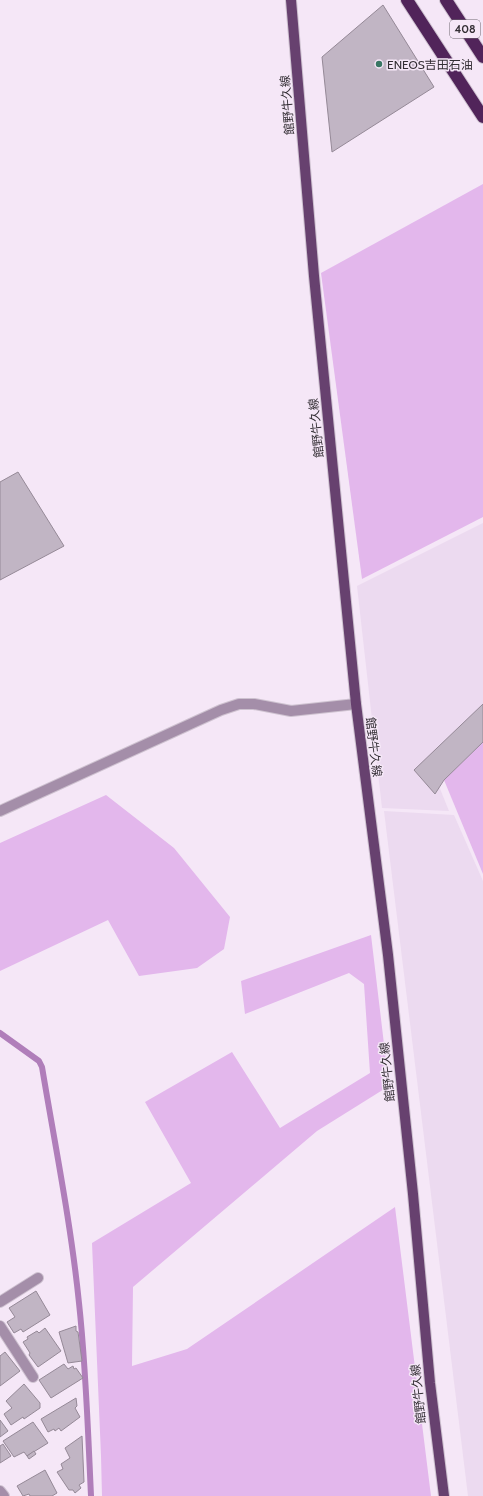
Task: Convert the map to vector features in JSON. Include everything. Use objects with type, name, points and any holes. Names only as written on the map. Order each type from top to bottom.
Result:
[{"type":"highway","name":"408","points":[[407,0],[483,117]]},
{"type":"highway","name":"408","points":[[446,0],[483,57]]},
{"type":"main road","name":"館野牛久線","points":[[291,0],[314,276],[356,704],[388,955],[413,1194],[430,1383],[444,1496]]},
{"type":"street","points":[[0,811],[221,710],[239,704],[254,704],[291,711],[356,704]]},
{"type":"street","points":[[0,1302],[38,1278]]},
{"type":"street","points":[[0,1326],[33,1377]]},
{"type":"street","points":[[0,1491],[4,1496]]},
{"type":"shaded area","points":[[483,184],[483,517],[362,579],[321,273]]},
{"type":"shaded area","points":[[483,523],[483,737],[430,764],[449,811],[382,808],[357,586]]},
{"type":"shaded area","points":[[483,742],[483,874],[444,780]]},
{"type":"shaded area","points":[[106,795],[174,848],[230,917],[224,949],[197,968],[139,976],[108,920],[0,971],[0,843]]},
{"type":"shaded area","points":[[384,811],[454,815],[483,881],[483,1496],[468,1496]]},
{"type":"shaded area","points":[[371,935],[389,1086],[317,1131],[133,1287],[132,1366],[187,1349],[395,1207],[431,1496],[102,1496],[92,1243],[191,1183],[145,1102],[232,1052],[280,1128],[370,1073],[364,984],[349,973],[245,1014],[241,981]]},
{"type":"building","points":[[383,5],[434,87],[332,152],[322,57]]},
{"type":"building","points":[[18,472],[64,546],[0,580],[0,482]]},
{"type":"building","points":[[483,704],[483,742],[444,780],[435,794],[414,770]]},
{"type":"building","points":[[36,1291],[50,1315],[23,1332],[21,1329],[14,1333],[7,1322],[15,1317],[9,1308]]},
{"type":"building","points":[[76,1326],[82,1361],[68,1363],[59,1332]]},
{"type":"building","points":[[45,1328],[61,1351],[38,1367],[29,1355],[30,1353],[23,1342],[28,1339],[27,1337],[37,1331],[39,1333]]},
{"type":"building","points":[[5,1352],[20,1371],[0,1386],[0,1356]]},
{"type":"building","points":[[64,1364],[68,1369],[73,1366],[74,1369],[76,1368],[83,1378],[51,1398],[39,1380]]},
{"type":"building","points":[[24,1384],[40,1403],[40,1408],[24,1419],[23,1417],[11,1425],[4,1414],[12,1408],[6,1401]]},
{"type":"building","points":[[76,1398],[77,1406],[75,1408],[80,1417],[61,1431],[59,1428],[55,1431],[54,1429],[48,1432],[41,1419]]},
{"type":"building","points":[[0,1420],[8,1431],[0,1437]]},
{"type":"building","points":[[33,1422],[48,1443],[27,1456],[24,1452],[14,1457],[3,1441]]},
{"type":"building","points":[[82,1436],[84,1482],[79,1485],[81,1488],[75,1493],[73,1490],[69,1490],[57,1472],[63,1469],[61,1464],[70,1458],[65,1448]]},
{"type":"building","points":[[3,1444],[11,1456],[0,1463],[0,1446]]},
{"type":"building","points":[[34,1451],[36,1454],[29,1459],[27,1456]]},
{"type":"building","points":[[45,1470],[57,1493],[52,1496],[30,1496],[29,1494],[23,1496],[17,1486]]},
{"type":"waterway","points":[[0,1033],[39,1061],[42,1067],[76,1273],[85,1375],[91,1496]]},
{"type":"place","name":"ENEOS吉田石油","points":[[379,64]]}]
